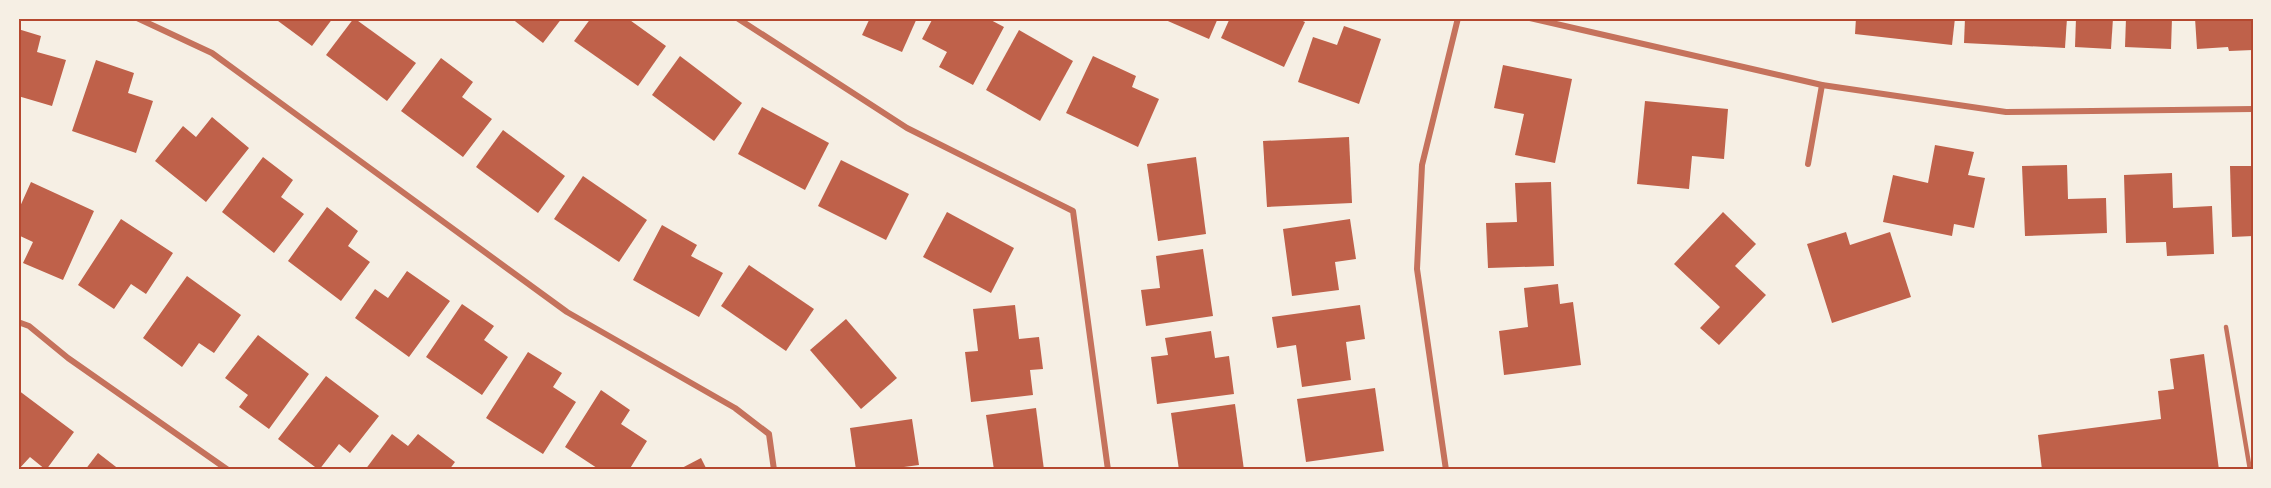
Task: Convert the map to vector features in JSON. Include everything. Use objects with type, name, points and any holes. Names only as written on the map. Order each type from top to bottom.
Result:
[{"type":"street","points":[[137,18],[212,53],[567,312],[735,408],[769,434],[774,470]]},
{"type":"street","points":[[738,18],[907,128],[1073,212],[1108,470]]},
{"type":"street","points":[[1446,470],[1417,269],[1422,165],[1458,18]]},
{"type":"street","points":[[1530,18],[1822,85],[2006,112],[2253,110]]},
{"type":"street","points":[[1808,164],[1822,85]]},
{"type":"street","points":[[18,322],[29,326],[68,358],[228,470]]},
{"type":"lane","points":[[2226,327],[2250,470]]},
{"type":"building","points":[[274,18],[333,18],[312,46]]},
{"type":"building","points":[[354,18],[416,63],[387,101],[326,55]]},
{"type":"building","points":[[511,18],[562,18],[543,43]]},
{"type":"building","points":[[591,18],[627,18],[666,46],[638,86],[574,41]]},
{"type":"building","points":[[870,18],[917,18],[902,52],[862,35]]},
{"type":"building","points":[[933,18],[987,18],[1004,27],[973,85],[939,67],[947,52],[922,39]]},
{"type":"building","points":[[1161,18],[1218,18],[1209,39]]},
{"type":"building","points":[[1230,18],[1296,18],[1305,22],[1284,67],[1221,38]]},
{"type":"building","points":[[1856,18],[1955,18],[1952,45],[1855,34]]},
{"type":"building","points":[[1965,18],[2067,18],[2065,48],[1964,43]]},
{"type":"building","points":[[2076,18],[2113,18],[2111,49],[2075,47]]},
{"type":"building","points":[[2126,18],[2172,18],[2171,49],[2125,47]]},
{"type":"building","points":[[2195,18],[2253,18],[2253,50],[2229,51],[2228,47],[2197,49]]},
{"type":"building","points":[[1344,26],[1381,39],[1359,104],[1298,82],[1313,37],[1337,45]]},
{"type":"building","points":[[18,29],[41,36],[37,52],[66,60],[52,106],[18,96]]},
{"type":"building","points":[[1019,30],[1073,61],[1040,121],[986,90]]},
{"type":"building","points":[[680,56],[742,103],[714,141],[652,95]]},
{"type":"building","points":[[1093,56],[1136,76],[1132,87],[1159,99],[1138,147],[1066,113]]},
{"type":"building","points":[[441,58],[473,82],[462,97],[492,119],[463,157],[401,111]]},
{"type":"building","points":[[96,60],[134,73],[128,93],[153,101],[136,153],[72,131]]},
{"type":"building","points":[[1503,65],[1572,79],[1555,163],[1515,155],[1524,114],[1494,108]]},
{"type":"building","points":[[1645,101],[1728,109],[1724,159],[1692,156],[1689,189],[1637,184]]},
{"type":"building","points":[[762,107],[829,143],[805,190],[738,154]]},
{"type":"building","points":[[212,117],[249,148],[206,202],[155,161],[183,126],[196,137]]},
{"type":"building","points":[[503,130],[565,176],[538,213],[476,167]]},
{"type":"building","points":[[1349,137],[1352,203],[1267,207],[1263,141]]},
{"type":"building","points":[[1935,145],[1974,152],[1968,175],[1985,178],[1974,228],[1954,224],[1952,236],[1883,222],[1893,175],[1928,183]]},
{"type":"building","points":[[263,157],[293,180],[281,197],[304,214],[274,253],[222,212]]},
{"type":"building","points":[[1196,157],[1206,234],[1158,241],[1147,164]]},
{"type":"building","points":[[841,160],[909,194],[886,240],[818,206]]},
{"type":"building","points":[[2067,165],[2068,199],[2106,198],[2107,233],[2025,236],[2022,166]]},
{"type":"building","points":[[2230,166],[2253,166],[2253,236],[2232,237]]},
{"type":"building","points":[[2172,173],[2173,208],[2212,206],[2214,254],[2167,256],[2166,242],[2126,243],[2124,175]]},
{"type":"building","points":[[583,176],[647,220],[619,262],[554,219]]},
{"type":"building","points":[[31,182],[94,211],[63,280],[23,263],[33,242],[18,235],[18,211]]},
{"type":"building","points":[[1551,182],[1554,266],[1488,268],[1486,223],[1517,222],[1515,183]]},
{"type":"building","points":[[327,207],[358,231],[348,246],[370,262],[341,301],[288,261]]},
{"type":"building","points":[[947,212],[1014,248],[991,293],[923,257]]},
{"type":"building","points":[[1723,212],[1756,244],[1735,266],[1766,295],[1719,345],[1700,328],[1720,307],[1674,264]]},
{"type":"building","points":[[121,219],[173,253],[146,294],[131,284],[114,309],[78,285]]},
{"type":"building","points":[[1350,219],[1356,259],[1335,262],[1339,290],[1292,296],[1283,229]]},
{"type":"building","points":[[662,225],[697,245],[691,256],[723,273],[699,317],[633,280]]},
{"type":"building","points":[[1846,232],[1850,245],[1890,232],[1911,297],[1832,323],[1807,244]]},
{"type":"building","points":[[1203,249],[1213,316],[1146,326],[1141,290],[1160,288],[1156,256]]},
{"type":"building","points":[[749,265],[814,309],[786,351],[721,306]]},
{"type":"building","points":[[407,271],[450,301],[409,357],[355,318],[375,289],[388,298]]},
{"type":"building","points":[[187,276],[241,315],[214,353],[199,343],[182,367],[143,338]]},
{"type":"building","points":[[1558,284],[1560,304],[1573,302],[1581,365],[1504,375],[1499,331],[1528,327],[1524,288]]},
{"type":"building","points":[[462,304],[494,326],[484,340],[508,357],[482,395],[426,357]]},
{"type":"building","points":[[1015,305],[1019,339],[1039,337],[1043,369],[1030,370],[1033,395],[971,402],[965,352],[978,351],[973,309]]},
{"type":"building","points":[[1360,305],[1365,339],[1346,342],[1351,380],[1302,387],[1296,345],[1277,348],[1272,317]]},
{"type":"building","points":[[846,319],[897,378],[861,409],[810,350]]},
{"type":"building","points":[[1211,331],[1215,358],[1229,356],[1234,394],[1157,404],[1151,357],[1168,355],[1165,338]]},
{"type":"building","points":[[258,335],[309,374],[269,429],[239,407],[248,395],[225,378]]},
{"type":"building","points":[[528,352],[562,373],[553,387],[576,402],[543,454],[486,418]]},
{"type":"building","points":[[2204,354],[2219,470],[2042,470],[2038,435],[2161,419],[2158,391],[2174,389],[2170,359]]},
{"type":"building","points":[[326,376],[379,416],[350,453],[339,444],[319,470],[278,439]]},
{"type":"building","points":[[1375,388],[1384,451],[1306,462],[1297,399]]},
{"type":"building","points":[[18,390],[74,432],[46,470],[30,457],[18,470]]},
{"type":"building","points":[[601,390],[630,410],[621,424],[647,441],[629,470],[600,470],[565,447]]},
{"type":"building","points":[[1235,404],[1244,470],[1179,470],[1171,413]]},
{"type":"building","points":[[1036,408],[1044,470],[994,470],[986,415]]},
{"type":"building","points":[[912,419],[919,465],[904,467],[904,470],[856,470],[850,428]]},
{"type":"building","points":[[392,434],[408,446],[418,434],[455,462],[449,470],[365,470]]},
{"type":"building","points":[[98,453],[120,470],[85,470]]},
{"type":"building","points":[[701,458],[707,470],[678,470]]}]
